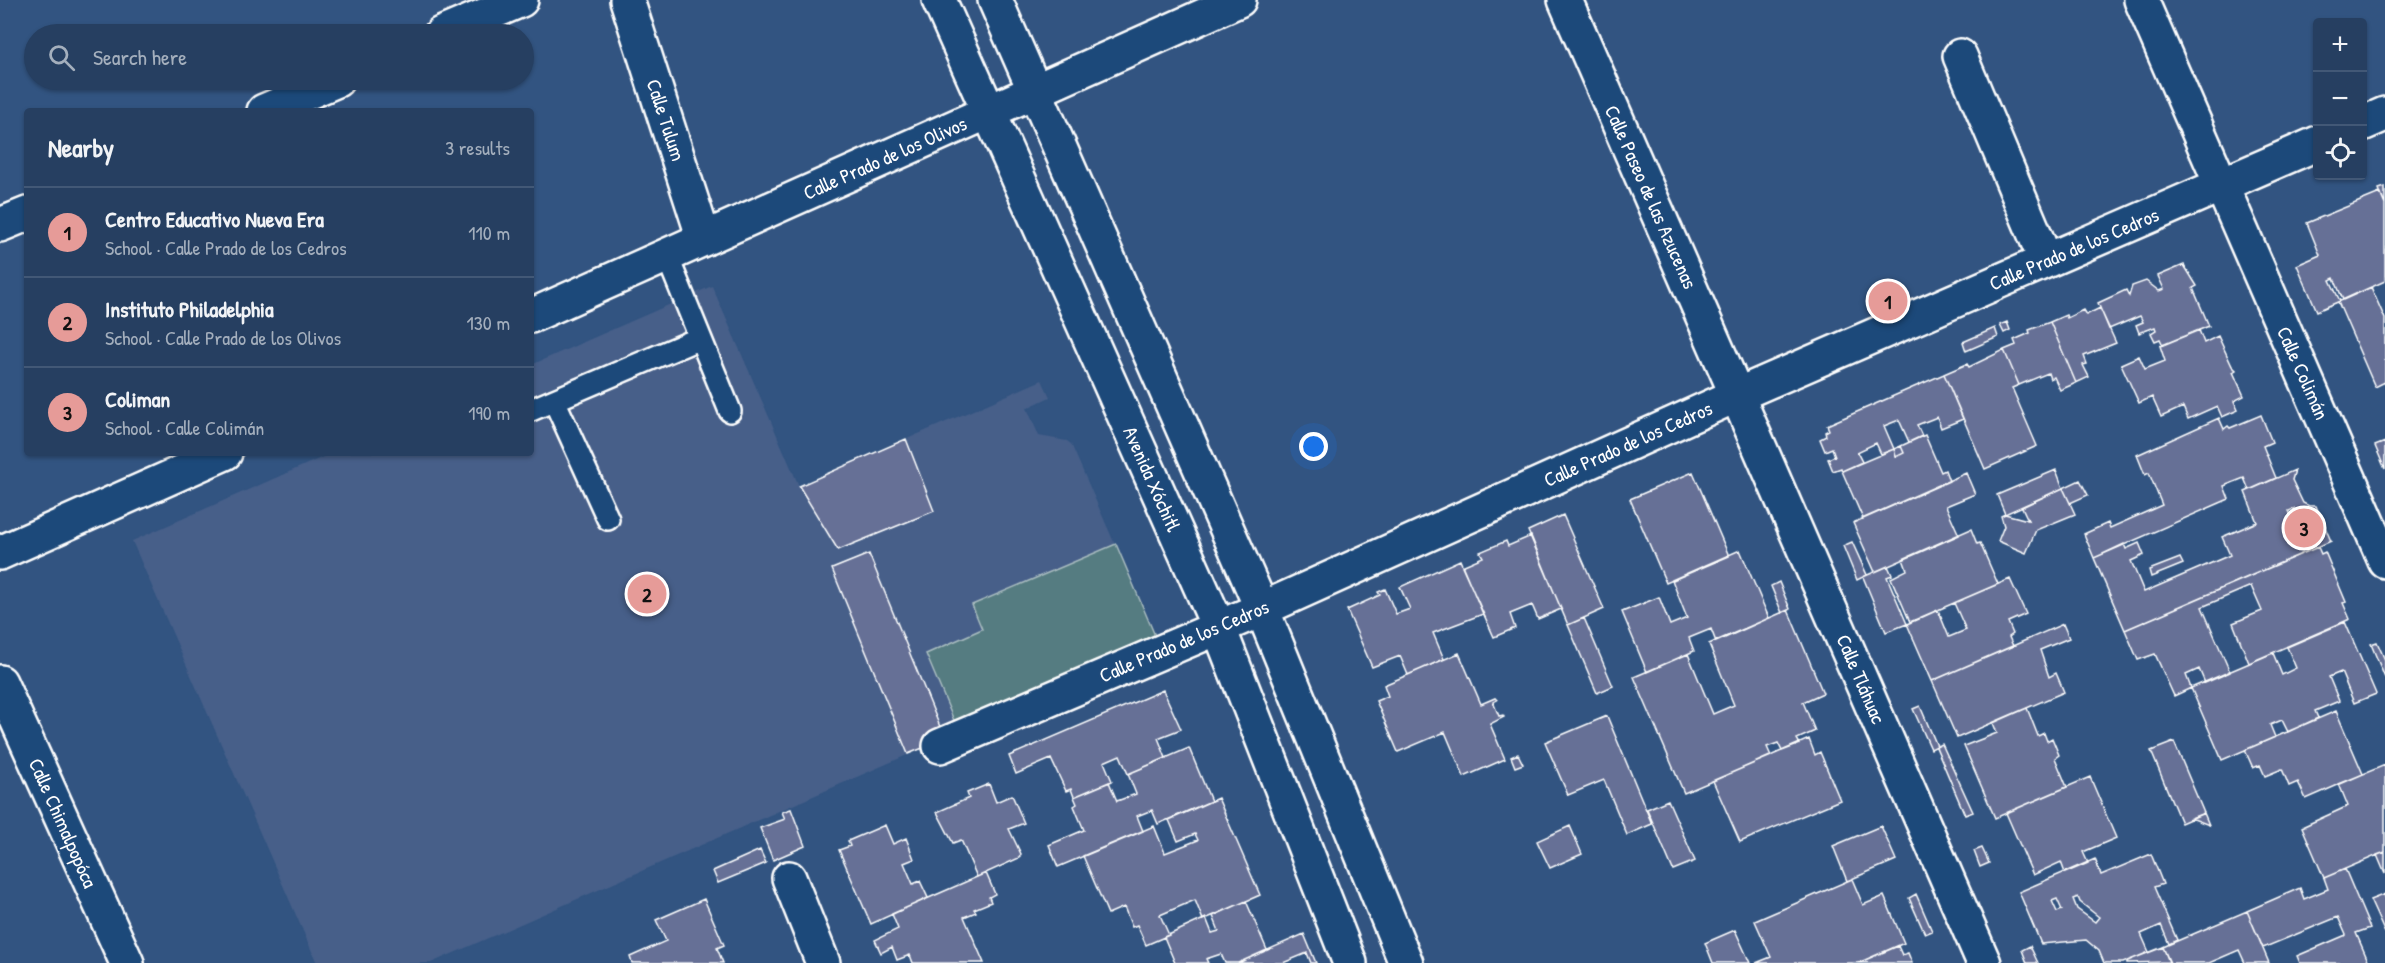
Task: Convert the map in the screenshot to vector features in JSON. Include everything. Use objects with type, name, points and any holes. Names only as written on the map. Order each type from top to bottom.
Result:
[{"type":"street","points":[[465,24],[521,0]]},
{"type":"street","name":"Calle Tulum","points":[[627,0],[704,239]]},
{"type":"street","name":"Avenida Xóchitl","points":[[939,0],[1218,626],[1350,963]]},
{"type":"street","points":[[995,0],[1262,609],[1406,963]]},
{"type":"street","name":"Calle Prado de los Olivos","points":[[534,315],[1239,0]]},
{"type":"street","name":"Calle Paseo de las Azucenas","points":[[1565,0],[1737,395]]},
{"type":"street","name":"Calle Colimán","points":[[2141,0],[2385,561]]},
{"type":"street","points":[[1960,56],[2046,261]]},
{"type":"street","points":[[271,108],[313,90]]},
{"type":"street","points":[[2367,122],[2385,114]]},
{"type":"street","name":"Calle Prado de los Cedros","points":[[940,746],[1262,609],[1737,395],[2313,145]]},
{"type":"street","points":[[0,225],[24,215]]},
{"type":"street","name":"Calle Tláhuac","points":[[1737,395],[1984,963]]},
{"type":"street","points":[[0,553],[218,456]]},
{"type":"street","name":"Calle Chimalpopóca","points":[[0,682],[127,963]]},
{"type":"street","points":[[789,878],[823,963]]},
{"type":"lane","points":[[667,256],[730,411]]},
{"type":"lane","points":[[534,409],[700,338]]},
{"type":"lane","points":[[554,400],[608,519]]},
{"type":"shaded area","points":[[712,286],[799,486],[1042,380],[1050,397],[1027,408],[1039,436],[1067,441],[1071,444],[1159,645],[431,963],[317,963],[132,541],[325,456],[534,456],[534,364]]},
{"type":"green space","points":[[1116,544],[1159,645],[958,730],[926,654],[982,629],[972,605]]},
{"type":"building","points":[[2385,187],[2385,205],[2379,189]]},
{"type":"building","points":[[2380,193],[2385,205],[2385,281],[2343,300],[2334,278],[2330,280],[2340,301],[2317,311],[2297,265],[2320,255],[2307,223]]},
{"type":"building","points":[[2184,265],[2197,286],[2193,288],[2209,326],[2163,345],[2160,339],[2155,341],[2151,333],[2156,330],[2155,327],[2139,333],[2136,325],[2143,322],[2140,316],[2109,329],[2098,303],[2126,290],[2129,296],[2132,286],[2146,281],[2159,291],[2164,289],[2158,276]]},
{"type":"building","points":[[2371,287],[2385,319],[2385,382],[2375,387],[2338,302]]},
{"type":"building","points":[[2100,308],[2116,343],[2084,356],[2087,364],[2083,365],[2089,377],[2076,383],[2050,322],[2066,315],[2067,318],[2083,310],[2086,315]]},
{"type":"building","points":[[2007,322],[2010,330],[2004,333],[2000,325]]},
{"type":"building","points":[[2050,322],[2076,383],[2060,390],[2054,377],[2050,379],[2048,373],[2019,385],[2004,350],[2016,345],[2014,340],[2030,333],[2029,330]]},
{"type":"building","points":[[1995,328],[1998,337],[1966,351],[1963,342]]},
{"type":"building","points":[[2199,330],[2204,343],[2218,336],[2236,370],[2233,372],[2244,396],[2234,401],[2238,410],[2222,417],[2217,406],[2188,419],[2183,407],[2161,417],[2152,397],[2139,403],[2121,364],[2139,356],[2145,369],[2165,361],[2160,346]]},
{"type":"building","points":[[2004,350],[2019,385],[2012,388],[2037,446],[1985,469],[1944,374],[1967,364],[1969,367]]},
{"type":"building","points":[[1944,374],[1963,419],[1941,428],[1937,417],[1917,425],[1922,436],[1909,442],[1899,420],[1884,426],[1894,449],[1881,454],[1876,443],[1857,452],[1862,462],[1842,471],[1841,468],[1833,471],[1828,459],[1835,456],[1832,448],[1825,451],[1820,439],[1826,436],[1825,432],[1829,430],[1827,425]]},
{"type":"building","points":[[2261,415],[2272,442],[2263,446],[2276,478],[2249,490],[2244,478],[2224,486],[2229,499],[2094,558],[2084,534],[2108,523],[2110,528],[2162,505],[2149,473],[2145,475],[2137,455],[2219,418],[2224,429]]},
{"type":"building","points":[[1925,435],[1941,472],[1945,470],[1949,481],[1863,519],[1842,471],[1894,449],[1896,457],[1904,453],[1901,446]]},
{"type":"building","points":[[906,439],[934,511],[838,550],[799,486]]},
{"type":"building","points":[[2385,442],[2385,469],[2375,446]]},
{"type":"building","points":[[1901,446],[1904,453],[1896,457],[1894,449]]},
{"type":"building","points":[[2056,470],[2063,488],[2005,514],[1997,495]]},
{"type":"building","points":[[2295,470],[2292,480],[2303,503],[2316,506],[2331,541],[2125,630],[2094,558],[2124,544],[2126,549],[2139,543],[2144,555],[2131,561],[2144,592],[2230,555],[2222,537],[2257,522],[2245,492]],"holes":[[[2294,509],[2298,519],[2301,518],[2308,534],[2300,536],[2289,511]]]},
{"type":"building","points":[[1693,472],[1729,556],[1666,583],[1630,499]]},
{"type":"building","points":[[1966,473],[1975,494],[1946,506],[1959,535],[1875,572],[1853,523]]},
{"type":"building","points":[[2080,480],[2088,495],[2070,503],[2063,488]]},
{"type":"building","points":[[2063,488],[2075,514],[2036,530],[2026,553],[1998,541],[2004,526],[2001,516],[2005,514],[2028,520],[2022,507]]},
{"type":"building","points":[[1563,515],[1604,609],[1568,625],[1528,531]]},
{"type":"building","points":[[1971,529],[1977,544],[1980,543],[1998,584],[1910,622],[1891,578],[1907,570],[1903,559]]},
{"type":"building","points":[[1531,536],[1561,609],[1538,619],[1532,605],[1510,614],[1515,628],[1494,637],[1462,566],[1483,557],[1480,552],[1506,541],[1508,546]]},
{"type":"building","points":[[1852,542],[1867,575],[1857,580],[1843,546]]},
{"type":"building","points":[[2318,547],[2321,554],[2325,552],[2346,602],[2343,603],[2350,619],[2249,663],[2233,623],[2262,611],[2251,586],[2202,607],[2230,672],[2205,683],[2199,669],[2186,675],[2191,688],[2174,696],[2155,654],[2138,660],[2125,630]]},
{"type":"building","points":[[1740,550],[1769,618],[1716,642],[1711,629],[1689,638],[1694,651],[1647,672],[1622,612],[1659,597],[1670,625],[1687,618],[1672,580]]},
{"type":"building","points":[[869,554],[945,739],[908,754],[832,569]]},
{"type":"building","points":[[2180,558],[2183,564],[2151,577],[2149,570]]},
{"type":"building","points":[[1460,560],[1483,614],[1433,633],[1444,659],[1408,675],[1400,656],[1372,667],[1347,610],[1380,595],[1378,592],[1385,589],[1396,614],[1410,609],[1400,587]]},
{"type":"building","points":[[1888,566],[1892,575],[1887,577],[1907,624],[1886,632],[1863,577]]},
{"type":"building","points":[[2010,579],[2026,614],[2008,622],[2013,634],[2009,637],[2013,646],[1932,681],[1907,624],[1938,610],[1949,637],[1966,630],[1954,603]]},
{"type":"building","points":[[1779,582],[1790,609],[1782,613],[1771,586]]},
{"type":"building","points":[[1788,610],[1823,693],[1803,702],[1815,731],[1797,739],[1800,744],[1782,751],[1778,743],[1767,747],[1771,756],[1684,793],[1634,677],[1688,654],[1713,714],[1734,705],[1709,644]]},
{"type":"building","points":[[1584,618],[1613,686],[1597,693],[1568,625]]},
{"type":"building","points":[[2345,622],[2376,694],[2354,703],[2341,672],[2329,677],[2339,701],[2315,711],[2318,718],[2288,732],[2282,720],[2270,725],[2275,737],[2222,760],[2191,688],[2273,653],[2282,675],[2296,668],[2287,647]]},
{"type":"building","points":[[2063,624],[2069,638],[2040,650],[2049,677],[2056,673],[2064,692],[1957,738],[1932,681]]},
{"type":"building","points":[[2377,642],[2385,660],[2385,678],[2371,644]]},
{"type":"building","points":[[1459,653],[1481,704],[1495,698],[1497,700],[1493,702],[1499,716],[1504,717],[1490,724],[1505,759],[1464,777],[1445,732],[1398,752],[1376,701],[1388,696],[1384,685]]},
{"type":"building","points":[[1163,690],[1181,729],[1158,738],[1166,758],[1128,774],[1120,755],[1104,762],[1112,781],[1074,797],[1071,789],[1066,791],[1051,759],[1016,774],[1009,756]]},
{"type":"building","points":[[1920,706],[1937,746],[1931,749],[1913,709]]},
{"type":"building","points":[[2027,708],[2038,736],[2044,733],[2047,741],[2052,738],[2059,755],[2055,758],[2067,787],[1995,818],[1964,746],[1997,733],[1993,723]]},
{"type":"building","points":[[2336,711],[2363,774],[2306,799],[2298,782],[2289,786],[2282,769],[2265,776],[2260,765],[2253,768],[2245,750]]},
{"type":"building","points":[[1607,716],[1652,824],[1627,835],[1604,780],[1568,795],[1545,742]]},
{"type":"building","points":[[1809,739],[1815,755],[1820,752],[1840,800],[1740,842],[1713,781]]},
{"type":"building","points":[[2174,742],[2204,813],[2181,823],[2151,751]]},
{"type":"building","points":[[1942,744],[1973,812],[1965,815],[1936,747]]},
{"type":"building","points":[[1189,748],[1211,801],[1158,824],[1152,810],[1137,816],[1143,831],[1058,867],[1049,845],[1084,830],[1074,806],[1077,804],[1074,797],[1109,782],[1117,801],[1136,794],[1128,774]]},
{"type":"building","points":[[1518,754],[1523,764],[1515,767],[1511,757]]},
{"type":"building","points":[[2385,765],[2385,852],[2324,878],[2302,827],[2348,806],[2339,784]]},
{"type":"building","points":[[2090,777],[2116,838],[2083,852],[2088,863],[2065,873],[2061,862],[2033,875],[2006,813]]},
{"type":"building","points":[[989,784],[996,802],[1012,795],[1024,823],[1009,829],[1021,854],[1019,858],[977,877],[961,840],[953,843],[937,812],[969,798],[967,793]]},
{"type":"building","points":[[1218,798],[1260,895],[1203,920],[1195,900],[1160,915],[1169,935],[1146,945],[1137,925],[1132,927],[1124,907],[1108,914],[1083,856],[1154,826],[1165,853],[1198,840],[1195,834],[1178,841],[1169,820]]},
{"type":"building","points":[[1668,800],[1695,861],[1673,870],[1647,809]]},
{"type":"building","points":[[791,809],[805,846],[773,860],[760,828],[785,819],[782,812]]},
{"type":"building","points":[[2204,813],[2209,825],[2191,818]]},
{"type":"building","points":[[885,825],[893,844],[906,838],[914,859],[904,863],[913,884],[920,881],[928,898],[871,924],[839,850],[850,846],[848,841]]},
{"type":"building","points":[[1570,826],[1582,854],[1550,868],[1537,841]]},
{"type":"building","points":[[1881,826],[1896,860],[1847,881],[1833,846]]},
{"type":"building","points":[[1982,848],[1989,863],[1980,867],[1974,851]]},
{"type":"building","points":[[760,850],[766,863],[718,883],[713,871]]},
{"type":"building","points":[[2385,852],[2385,874],[2377,855]]},
{"type":"building","points":[[2151,854],[2163,884],[2154,887],[2177,940],[2169,944],[2161,925],[2141,934],[2149,952],[2123,963],[2104,963],[2099,951],[2086,940],[2041,944],[2019,892],[2095,859],[2101,875]],"holes":[[[2078,897],[2080,902],[2099,917],[2095,922],[2077,909],[2073,899]],[[2057,899],[2062,910],[2057,912],[2052,901]]]},
{"type":"building","points":[[2345,869],[2370,928],[2356,933],[2369,963],[2300,963],[2297,956],[2346,935],[2338,917],[2263,948],[2247,911],[2300,888],[2304,899],[2328,889],[2324,878]]},
{"type":"building","points":[[986,873],[995,894],[989,897],[991,902],[974,909],[976,912],[964,917],[984,963],[913,963],[910,955],[897,960],[892,947],[881,953],[875,940],[898,929],[892,914]]},
{"type":"building","points":[[1852,879],[1863,905],[1884,896],[1904,943],[1858,963],[1756,963],[1771,957],[1755,921]]},
{"type":"building","points":[[1916,894],[1932,931],[1925,934],[1909,898]]},
{"type":"building","points":[[2385,894],[2385,933],[2370,900]]},
{"type":"building","points":[[704,899],[724,945],[717,948],[723,963],[632,963],[630,957],[666,941],[656,920]]},
{"type":"building","points":[[1246,901],[1267,950],[1238,963],[1225,963],[1221,954],[1206,959],[1208,963],[1175,963],[1164,937],[1206,918],[1212,933],[1219,931],[1213,916]]},
{"type":"building","points":[[2247,911],[2269,963],[2245,963],[2239,950],[2209,963],[2170,963],[2163,947]]},
{"type":"building","points":[[1735,930],[1750,963],[1713,963],[1705,943]]},
{"type":"building","points":[[1304,934],[1316,963],[1311,963],[1307,953],[1283,963],[1238,963]]},
{"type":"building","points":[[1898,946],[1902,955],[1908,953],[1912,963],[1858,963]]},
{"type":"building","points":[[2030,946],[2038,963],[2027,963],[2022,950]]},
{"type":"building","points":[[2163,947],[2169,962],[2127,963],[2127,961]]},
{"type":"place","name":"Centro Educativo Nueva Era","points":[[1888,301]]},
{"type":"place","name":"Coliman","points":[[2304,528]]},
{"type":"place","name":"Instituto Philadelphia","points":[[647,594]]}]
